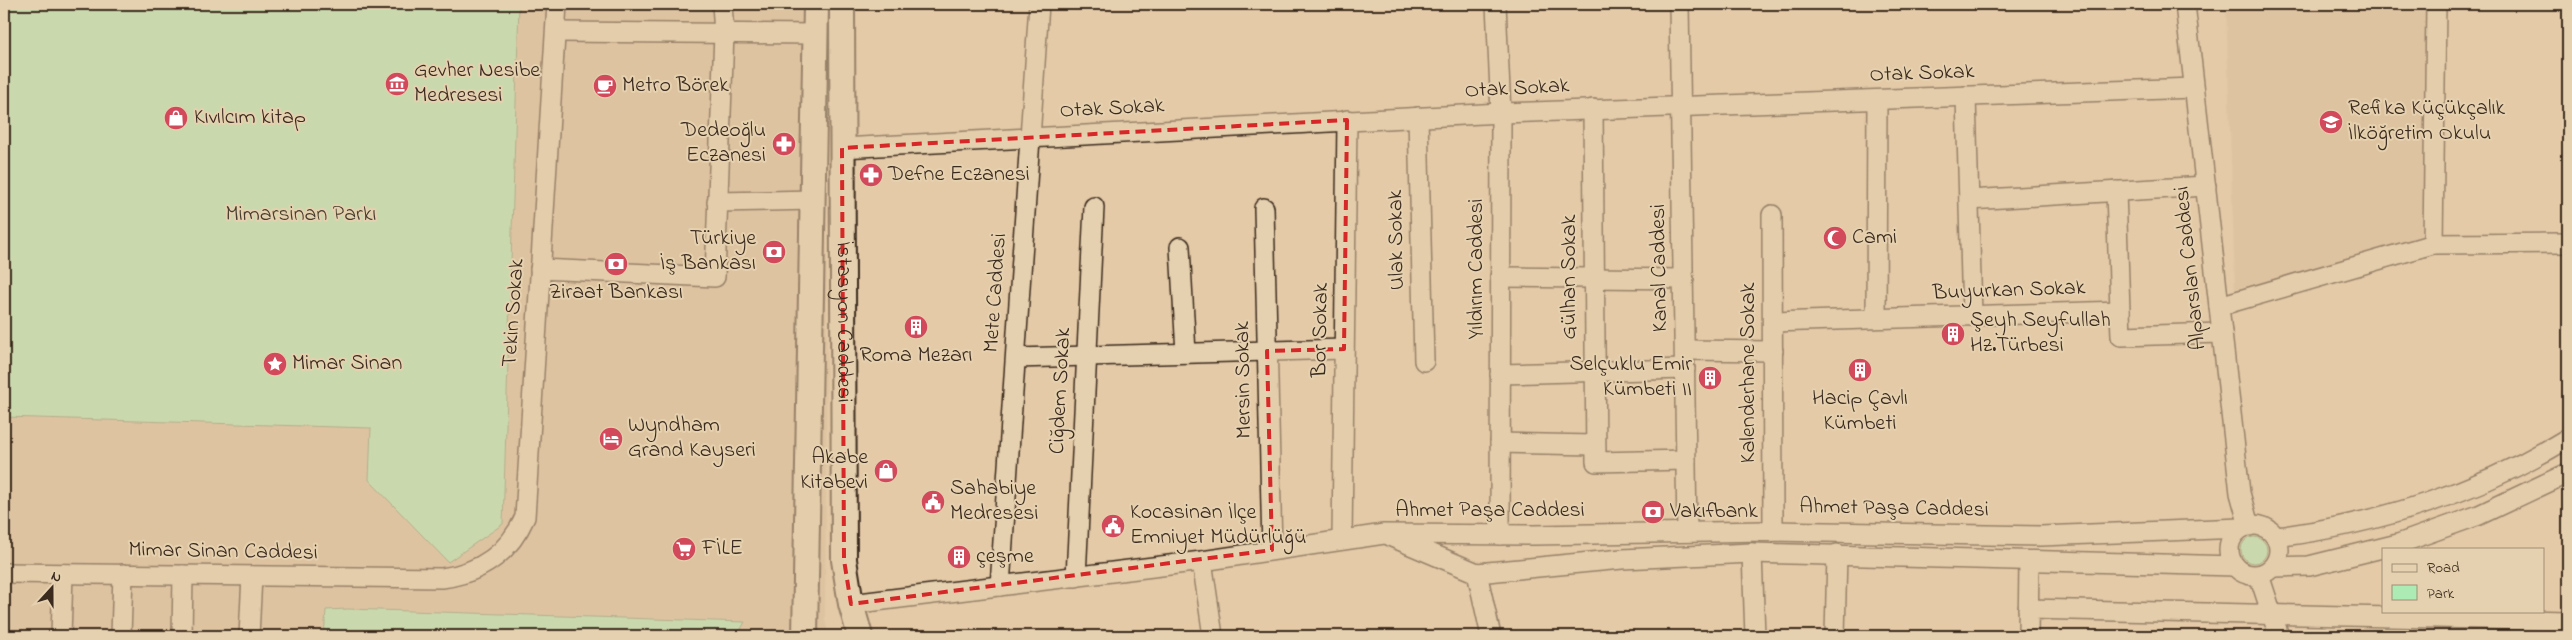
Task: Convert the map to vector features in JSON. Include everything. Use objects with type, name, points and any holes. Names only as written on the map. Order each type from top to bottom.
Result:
[{"type":"main road","name":"İstasyon Caddesi","points":[[805,636],[816,4]]},
{"type":"main road","name":"İstasyon Caddesi","points":[[842,4],[844,560],[850,604],[860,636]]},
{"type":"street","name":"Tekin Sokak","points":[[442,578],[470,572],[495,558],[512,540],[525,517],[557,4]]},
{"type":"street","points":[[540,269],[714,277],[724,33],[722,4]]},
{"type":"street","name":"Mete Caddesi","points":[[1000,586],[1031,137],[1038,4]]},
{"type":"street","name":"Yıldırım Caddesi","points":[[1496,4],[1501,113],[1500,535]]},
{"type":"street","name":"Kanal Caddesi","points":[[1678,4],[1687,532]]},
{"type":"street","name":"Alparslan Caddesi","points":[[2185,4],[2245,527]]},
{"type":"street","points":[[2433,244],[2436,4]]},
{"type":"street","points":[[556,32],[816,34]]},
{"type":"street","name":"Otak Sokak","points":[[842,148],[1347,120],[1681,105],[2194,88]]},
{"type":"street","points":[[1966,96],[1972,316]]},
{"type":"street","points":[[1876,100],[1876,318]]},
{"type":"street","name":"Gülhan Sokak","points":[[1593,109],[1594,445]]},
{"type":"street","name":"Ulak Sokak","points":[[1418,117],[1424,361]]},
{"type":"street","name":"Bor Sokak","points":[[1342,540],[1347,120]]},
{"type":"street","points":[[1969,200],[2206,186]]},
{"type":"street","points":[[2116,191],[2121,336],[2222,333]]},
{"type":"street","points":[[717,202],[814,200]]},
{"type":"street","name":"Ciğdem Sokak","points":[[1076,576],[1094,207]]},
{"type":"street","name":"Mersin Sokak","points":[[1264,208],[1272,550]]},
{"type":"street","name":"Kalenderhane Sokak","points":[[1772,215],[1773,531]]},
{"type":"street","points":[[2219,306],[2433,244],[2568,243]]},
{"type":"street","points":[[1180,247],[1186,353]]},
{"type":"street","points":[[1500,277],[1684,279]]},
{"type":"street","name":"Buyurkan Sokak","points":[[1773,322],[2120,311]]},
{"type":"street","points":[[1016,358],[1344,349]]},
{"type":"street","points":[[1500,374],[1594,372],[1773,351]]},
{"type":"street","points":[[2276,537],[2359,523],[2440,498],[2497,476],[2568,438]]},
{"type":"street","points":[[1500,443],[1594,445],[1596,462],[1686,460]]},
{"type":"street","points":[[2280,636],[2273,615],[2266,571],[2280,552],[2276,537],[2264,527],[2245,527],[2230,542],[2230,559],[2234,566],[2242,572],[2266,571],[2308,566],[2398,544],[2479,516],[2568,473]]},
{"type":"street","name":"Ahmet Paşa Caddesi","points":[[1384,534],[1500,535],[1773,531],[2041,536],[2245,527]]},
{"type":"street","points":[[850,604],[1202,560],[1384,534]]},
{"type":"street","name":"Ahmet Paşa Caddesi","points":[[1384,534],[1478,573],[1631,558],[1752,553],[1837,554],[2029,562],[2234,566]]},
{"type":"street","points":[[1752,553],[1755,636]]},
{"type":"street","points":[[1835,636],[1837,554]]},
{"type":"street","points":[[1202,560],[1213,636]]},
{"type":"street","points":[[2028,636],[2029,562]]},
{"type":"street","name":"Mimar Sinan Caddesi","points":[[4,573],[442,578]]},
{"type":"street","points":[[1478,573],[1491,636]]},
{"type":"street","points":[[61,636],[63,574]]},
{"type":"street","points":[[121,636],[122,574]]},
{"type":"street","points":[[182,636],[183,575]]},
{"type":"street","points":[[249,636],[252,576]]},
{"type":"street","points":[[2028,609],[2273,615],[2478,628],[2568,621]]},
{"type":"highlighted area","points":[[1347,120],[1344,349],[1267,351],[1272,550],[851,604],[844,560],[842,148]]},
{"type":"shaded area","points":[[519,4],[826,4],[827,335],[825,620],[829,636],[4,636],[4,417],[371,428],[503,524]]},
{"type":"shaded area","name":"Refika Küçükçalık İlköğretim Okulu","points":[[2226,4],[2434,4],[2431,241],[2235,289]]},
{"type":"green space","name":"Mimarsinan Parkı","points":[[4,4],[519,4],[503,524],[448,562],[369,480],[371,428],[4,417]]},
{"type":"green space","points":[[2254,537],[2263,541],[2267,550],[2263,559],[2254,563],[2245,559],[2241,550],[2245,541]]},
{"type":"green space","points":[[348,609],[745,622],[737,636],[324,636],[326,610]]},
{"type":"place","name":"Gevher Nesibe Medresesi","points":[[397,84]]},
{"type":"place","name":"Metro Börek","points":[[605,86]]},
{"type":"place","name":"Kıvılcım kitap","points":[[176,118]]},
{"type":"place","name":"Refika Küçükçalık İlköğretim Okulu","points":[[2331,122]]},
{"type":"place","name":"Dedeoğlu Eczanesi","points":[[784,144]]},
{"type":"place","name":"Defne Eczanesi","points":[[871,175]]},
{"type":"place","name":"Cami","points":[[1835,238]]},
{"type":"place","name":"Türkiye İş Bankası","points":[[774,252]]},
{"type":"place","name":"Ziraat Bankası","points":[[616,264]]},
{"type":"place","name":"Roma Mezarı","points":[[916,327]]},
{"type":"place","name":"Şeyh Seyfullah Hz.Türbesi","points":[[1953,334]]},
{"type":"place","name":"Mimar Sinan","points":[[275,364]]},
{"type":"place","name":"Hacip Çavlı Kümbeti","points":[[1860,370]]},
{"type":"place","name":"Selçuklu Emir Kümbeti II","points":[[1710,378]]},
{"type":"place","name":"Wyndham Grand Kayseri","points":[[611,439]]},
{"type":"place","name":"Akabe Kitabevi","points":[[886,471]]},
{"type":"place","name":"Sahabiye Medresesi","points":[[933,502]]},
{"type":"place","name":"Vakıfbank","points":[[1653,512]]},
{"type":"place","name":"Kocasinan İlçe Emniyet Müdürlüğü","points":[[1113,526]]},
{"type":"place","name":"FİLE","points":[[684,549]]},
{"type":"place","name":"çeşme","points":[[959,557]]}]
